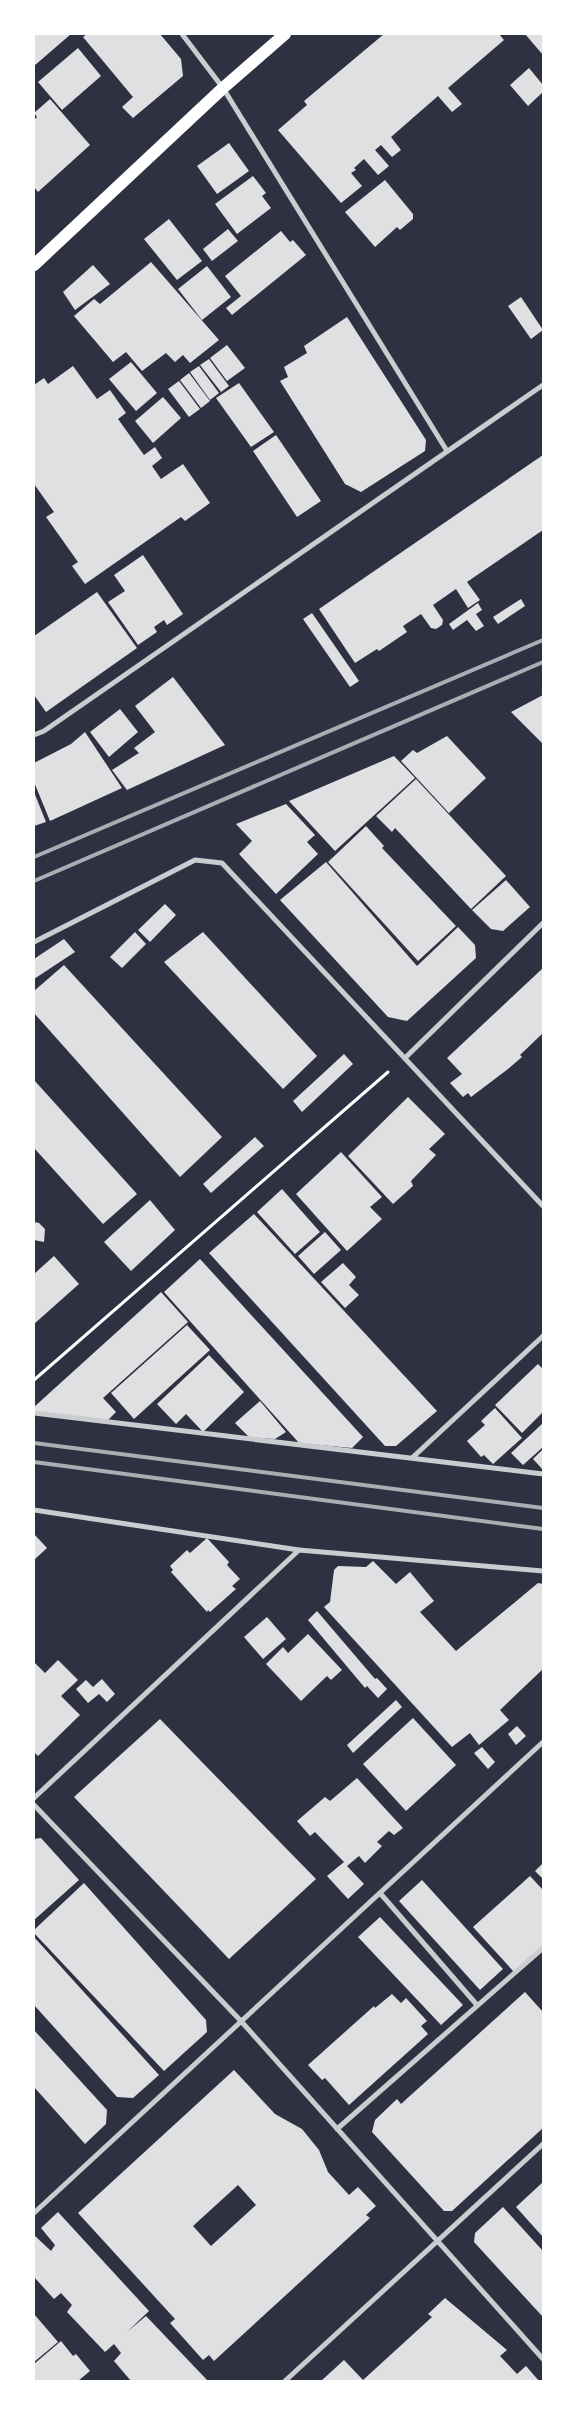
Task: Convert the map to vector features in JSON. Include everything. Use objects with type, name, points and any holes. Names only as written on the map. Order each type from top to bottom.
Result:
[{"type":"main road","points":[[34,265],[223,88],[285,34]]},
{"type":"street","points":[[182,34],[223,88],[447,451]]},
{"type":"street","points":[[34,735],[52,725],[543,385]]},
{"type":"street","points":[[34,942],[195,860],[222,863],[406,1056],[543,1206]]},
{"type":"street","points":[[406,1056],[543,923]]},
{"type":"street","points":[[412,1458],[543,1336]]},
{"type":"street","points":[[34,1414],[543,1474]]},
{"type":"street","points":[[34,1510],[299,1550],[543,1571]]},
{"type":"street","points":[[34,1798],[299,1550]]},
{"type":"street","points":[[34,2213],[240,2020],[543,1742]]},
{"type":"street","points":[[34,1805],[240,2020],[543,2359]]},
{"type":"street","points":[[380,1893],[477,2005]]},
{"type":"street","points":[[337,2129],[543,1948]]},
{"type":"street","points":[[285,2381],[543,2144]]},
{"type":"path","points":[[34,1380],[406,1056]]},
{"type":"building","points":[[34,34],[71,34],[34,66]]},
{"type":"building","points":[[87,34],[160,34],[181,59],[183,76],[133,118],[122,107],[133,97],[83,37]]},
{"type":"building","points":[[384,34],[499,34],[504,40],[448,88],[462,104],[452,112],[438,96],[391,137],[401,150],[392,157],[381,145],[375,150],[389,166],[378,175],[364,159],[354,168],[356,170],[351,173],[362,186],[341,203],[278,130],[307,105],[304,101]]},
{"type":"building","points":[[525,34],[543,34],[543,55]]},
{"type":"building","points":[[78,48],[101,76],[62,110],[38,82]]},
{"type":"building","points":[[529,68],[543,85],[543,92],[528,106],[510,85]]},
{"type":"building","points":[[50,99],[90,145],[38,192],[34,187],[34,120],[37,117],[34,113]]},
{"type":"building","points":[[229,143],[249,171],[217,194],[197,166]]},
{"type":"building","points":[[253,176],[266,193],[262,196],[271,208],[237,234],[215,204]]},
{"type":"building","points":[[385,180],[413,214],[413,219],[400,230],[397,227],[375,247],[345,212]]},
{"type":"building","points":[[169,219],[202,261],[177,280],[144,239]]},
{"type":"building","points":[[228,229],[238,241],[212,261],[203,249]]},
{"type":"building","points":[[281,231],[290,242],[293,240],[306,255],[232,315],[226,308],[241,296],[225,276]]},
{"type":"building","points":[[151,262],[219,340],[190,363],[183,355],[175,362],[166,353],[142,371],[126,352],[113,362],[74,316],[94,299],[100,304]]},
{"type":"building","points":[[93,265],[110,284],[75,310],[63,292]]},
{"type":"building","points":[[207,266],[231,297],[202,320],[178,289]]},
{"type":"building","points":[[521,297],[543,330],[531,339],[508,306]]},
{"type":"building","points":[[347,317],[426,440],[425,451],[361,492],[345,484],[280,381],[288,377],[284,367],[307,353],[304,346]]},
{"type":"building","points":[[227,345],[245,368],[227,381],[210,358]]},
{"type":"building","points":[[209,359],[229,386],[221,392],[200,365]]},
{"type":"building","points":[[131,362],[157,393],[136,411],[109,379]]},
{"type":"building","points":[[73,366],[97,399],[110,390],[126,413],[118,419],[144,455],[155,447],[162,458],[152,466],[161,479],[183,464],[210,503],[185,521],[181,517],[85,584],[72,566],[78,562],[46,517],[54,512],[34,484],[34,385],[44,378],[48,384]]},
{"type":"building","points":[[199,366],[219,393],[210,400],[190,372]]},
{"type":"building","points":[[189,373],[210,401],[201,408],[180,380]]},
{"type":"building","points":[[179,381],[200,409],[189,417],[168,389]]},
{"type":"building","points":[[239,383],[274,432],[251,447],[216,398]]},
{"type":"building","points":[[163,397],[181,418],[153,443],[135,421]]},
{"type":"building","points":[[276,435],[321,501],[297,517],[253,451]]},
{"type":"building","points":[[543,455],[543,530],[467,582],[480,600],[468,608],[456,589],[433,605],[443,620],[442,625],[436,629],[431,628],[421,614],[403,626],[407,632],[379,651],[377,649],[355,663],[319,609]]},
{"type":"building","points":[[143,555],[183,614],[167,625],[164,620],[154,627],[157,632],[138,645],[108,602],[125,591],[114,575]]},
{"type":"building","points":[[97,592],[137,648],[46,712],[34,695],[34,636]]},
{"type":"building","points":[[521,599],[525,606],[498,624],[493,617]]},
{"type":"building","points":[[478,603],[482,610],[476,614],[484,626],[476,631],[467,620],[453,630],[449,624]]},
{"type":"building","points":[[312,613],[359,681],[350,687],[303,619]]},
{"type":"building","points":[[173,677],[225,745],[127,790],[112,770],[139,753],[134,748],[155,732],[135,706]]},
{"type":"building","points":[[543,695],[543,744],[511,712]]},
{"type":"building","points":[[120,709],[138,732],[109,757],[90,732]]},
{"type":"building","points":[[85,732],[122,788],[50,821],[34,782],[34,763],[71,744]]},
{"type":"building","points":[[447,736],[486,778],[449,813],[401,761],[413,750],[417,753]]},
{"type":"building","points":[[394,756],[415,778],[335,851],[289,801]]},
{"type":"building","points":[[416,779],[506,876],[471,909],[395,828],[392,832],[376,816]]},
{"type":"building","points":[[34,792],[46,822],[34,826]]},
{"type":"building","points":[[286,804],[315,835],[307,842],[318,854],[276,894],[239,854],[252,841],[236,824]]},
{"type":"building","points":[[366,826],[384,846],[382,848],[456,926],[418,961],[328,862]]},
{"type":"building","points":[[326,862],[417,966],[458,927],[475,945],[476,958],[407,1021],[388,1017],[280,900]]},
{"type":"building","points":[[506,880],[530,907],[503,931],[491,929],[472,910]]},
{"type":"building","points":[[165,904],[176,915],[150,942],[138,930]]},
{"type":"building","points":[[135,932],[146,944],[122,968],[110,957]]},
{"type":"building","points":[[203,932],[317,1056],[283,1089],[164,962]]},
{"type":"building","points":[[64,939],[75,952],[34,979],[34,959]]},
{"type":"building","points":[[64,965],[222,1137],[180,1177],[34,1013],[34,991]]},
{"type":"building","points":[[543,968],[543,1033],[520,1055],[522,1057],[508,1069],[471,1097],[468,1093],[463,1097],[450,1083],[462,1074],[447,1058]]},
{"type":"building","points":[[344,1054],[353,1064],[302,1112],[293,1101]]},
{"type":"building","points":[[34,1080],[137,1194],[103,1224],[34,1148]]},
{"type":"building","points":[[408,1097],[445,1134],[429,1149],[436,1155],[411,1181],[413,1186],[393,1204],[348,1156]]},
{"type":"building","points":[[255,1137],[264,1146],[211,1193],[203,1184]]},
{"type":"building","points":[[341,1152],[382,1197],[370,1207],[382,1219],[347,1251],[296,1194]]},
{"type":"building","points":[[282,1189],[320,1232],[295,1254],[257,1212]]},
{"type":"building","points":[[150,1200],[175,1230],[131,1271],[104,1242]]},
{"type":"building","points":[[254,1214],[437,1411],[396,1446],[385,1446],[209,1253]]},
{"type":"building","points":[[34,1222],[39,1223],[45,1229],[44,1242],[34,1240]]},
{"type":"building","points":[[325,1232],[341,1250],[314,1274],[298,1256]]},
{"type":"building","points":[[54,1256],[79,1284],[34,1324],[34,1274]]},
{"type":"building","points":[[200,1259],[363,1437],[352,1448],[299,1443],[164,1292]]},
{"type":"building","points":[[343,1263],[356,1277],[349,1285],[359,1295],[345,1308],[321,1282]]},
{"type":"building","points":[[161,1292],[188,1322],[103,1398],[116,1412],[107,1421],[34,1412],[34,1407]]},
{"type":"building","points":[[187,1325],[210,1350],[134,1419],[111,1393]]},
{"type":"building","points":[[209,1355],[244,1392],[203,1432],[186,1414],[176,1424],[157,1404]]},
{"type":"building","points":[[538,1364],[543,1369],[543,1412],[522,1433],[495,1405]]},
{"type":"building","points":[[260,1401],[286,1432],[275,1439],[249,1437],[235,1423]]},
{"type":"building","points":[[495,1408],[522,1438],[493,1464],[484,1455],[481,1457],[467,1441],[485,1425],[481,1421]]},
{"type":"building","points":[[543,1423],[543,1447],[523,1465],[511,1453]]},
{"type":"building","points":[[543,1449],[543,1470],[533,1459]]},
{"type":"building","points":[[34,1534],[47,1548],[34,1560]]},
{"type":"building","points":[[207,1538],[229,1562],[227,1565],[240,1579],[232,1586],[236,1589],[210,1612],[208,1610],[207,1612],[171,1572],[173,1570],[170,1566],[187,1550],[190,1553]]},
{"type":"building","points":[[373,1561],[396,1584],[410,1572],[434,1601],[420,1612],[456,1651],[538,1583],[543,1584],[543,1669],[500,1710],[509,1720],[479,1745],[470,1733],[452,1747],[324,1607],[330,1602],[334,1570],[338,1566],[366,1567]]},
{"type":"building","points":[[317,1611],[375,1679],[377,1678],[387,1689],[378,1698],[367,1686],[365,1688],[308,1620]]},
{"type":"building","points":[[267,1617],[286,1639],[263,1659],[244,1637]]},
{"type":"building","points":[[308,1634],[342,1670],[331,1680],[327,1676],[301,1701],[266,1664],[283,1647],[288,1653]]},
{"type":"building","points":[[58,1660],[78,1680],[61,1696],[80,1715],[38,1756],[34,1752],[34,1662],[45,1673]]},
{"type":"building","points":[[102,1679],[115,1694],[107,1702],[99,1694],[88,1703],[76,1689],[86,1680],[93,1687]]},
{"type":"building","points":[[396,1700],[402,1707],[353,1753],[347,1745]]},
{"type":"building","points":[[413,1718],[456,1765],[406,1811],[363,1764]]},
{"type":"building","points":[[160,1719],[316,1879],[229,1959],[74,1797]]},
{"type":"building","points":[[517,1726],[526,1736],[516,1745],[508,1734]]},
{"type":"building","points":[[482,1747],[495,1762],[488,1769],[474,1753]]},
{"type":"building","points":[[357,1778],[403,1828],[394,1835],[389,1831],[377,1842],[382,1846],[365,1863],[359,1856],[347,1866],[364,1884],[348,1899],[327,1876],[344,1862],[315,1832],[310,1836],[297,1821],[325,1797],[330,1801]]},
{"type":"building","points":[[41,1838],[79,1880],[34,1920],[34,1839]]},
{"type":"building","points":[[543,1863],[543,1879],[535,1871]]},
{"type":"building","points":[[530,1876],[543,1890],[543,1947],[514,1972],[473,1927]]},
{"type":"building","points":[[422,1880],[503,1969],[480,1990],[399,1901]]},
{"type":"building","points":[[84,1883],[206,2020],[207,2032],[164,2071],[34,1933],[34,1930]]},
{"type":"building","points":[[380,1917],[463,2005],[441,2025],[358,1937]]},
{"type":"building","points":[[34,1937],[159,2075],[133,2098],[117,2097],[34,2005]]},
{"type":"building","points":[[525,1992],[543,2012],[543,2128],[452,2211],[444,2211],[372,2132],[375,2120],[397,2099],[401,2104]]},
{"type":"building","points":[[392,1994],[401,2003],[406,1998],[427,2021],[421,2026],[428,2034],[349,2105],[325,2078],[322,2080],[308,2065],[374,2006],[375,2008]]},
{"type":"building","points":[[34,2030],[107,2110],[106,2124],[85,2144],[34,2087]]},
{"type":"building","points":[[234,2070],[275,2114],[302,2129],[319,2150],[328,2172],[349,2195],[358,2187],[376,2206],[366,2215],[370,2218],[214,2361],[209,2355],[203,2360],[170,2323],[175,2319],[78,2213]],"holes":[[[238,2185],[256,2205],[211,2246],[193,2226]]]},
{"type":"building","points":[[543,2182],[543,2237],[516,2207]]},
{"type":"building","points":[[503,2207],[543,2251],[543,2317],[474,2242],[475,2233]]},
{"type":"building","points":[[58,2212],[149,2311],[127,2332],[146,2316],[208,2381],[131,2381],[114,2361],[121,2353],[114,2344],[105,2352],[67,2312],[72,2305],[61,2293],[54,2299],[34,2277],[34,2235],[51,2251],[55,2245],[41,2228]]},
{"type":"building","points":[[445,2298],[507,2350],[500,2356],[517,2374],[526,2366],[539,2381],[321,2381],[344,2360],[363,2380],[432,2317],[428,2314]]},
{"type":"building","points":[[34,2314],[58,2342],[34,2362]]},
{"type":"building","points":[[61,2341],[73,2356],[76,2354],[90,2371],[78,2381],[34,2381],[34,2364]]},
{"type":"railway","points":[[34,857],[543,640]]},
{"type":"railway","points":[[34,881],[543,662]]},
{"type":"railway","points":[[34,1443],[543,1508]]},
{"type":"railway","points":[[34,1462],[543,1529]]}]
